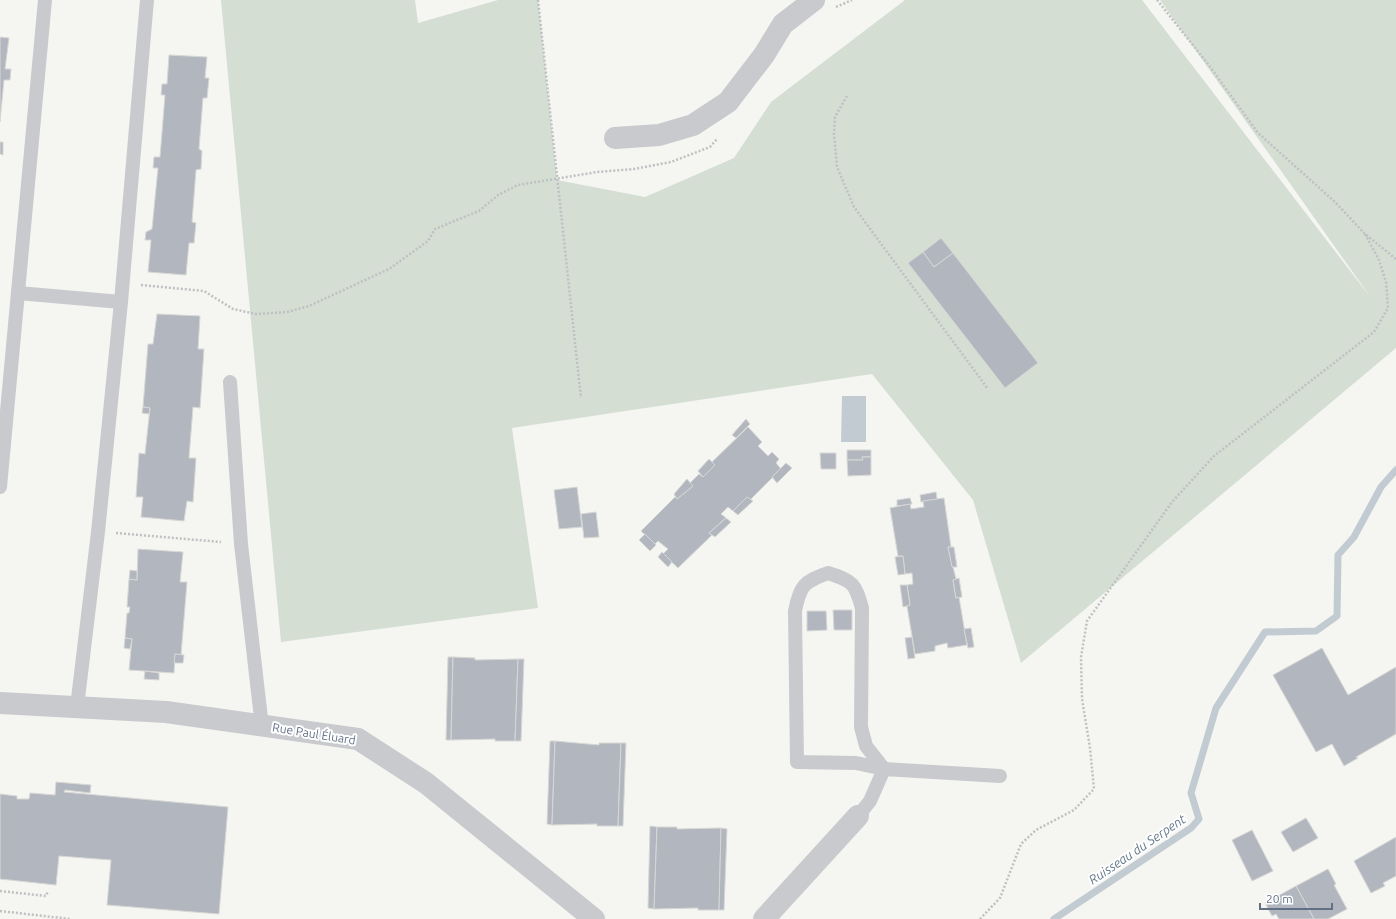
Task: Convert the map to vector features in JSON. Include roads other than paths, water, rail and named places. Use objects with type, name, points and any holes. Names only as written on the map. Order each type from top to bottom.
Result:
[{"type":"street","points":[[616,138],[659,135],[693,125],[728,102],[764,54],[783,24],[814,0]]},
{"type":"street","name":"Rue Paul Éluard","points":[[0,703],[166,712],[358,739],[426,783],[594,919]]},
{"type":"street","points":[[764,919],[858,816]]},
{"type":"lane","points":[[0,487],[45,0]]},
{"type":"lane","points":[[76,707],[98,532],[121,302],[147,0]]},
{"type":"lane","points":[[18,293],[121,302]]},
{"type":"lane","points":[[230,382],[241,544],[262,726]]},
{"type":"lane","points":[[884,769],[866,746],[861,727],[862,608],[856,589],[846,579],[828,573],[810,580],[798,592],[795,611],[797,762],[856,763],[884,769],[1000,776]]},
{"type":"lane","points":[[858,816],[870,801],[884,769]]},
{"type":"waterway","name":"Ruisseau du Serpent","points":[[1054,919],[1191,828],[1199,819],[1191,793],[1216,708],[1265,632],[1316,631],[1337,616],[1338,555],[1354,537],[1381,487],[1396,470]]}]
